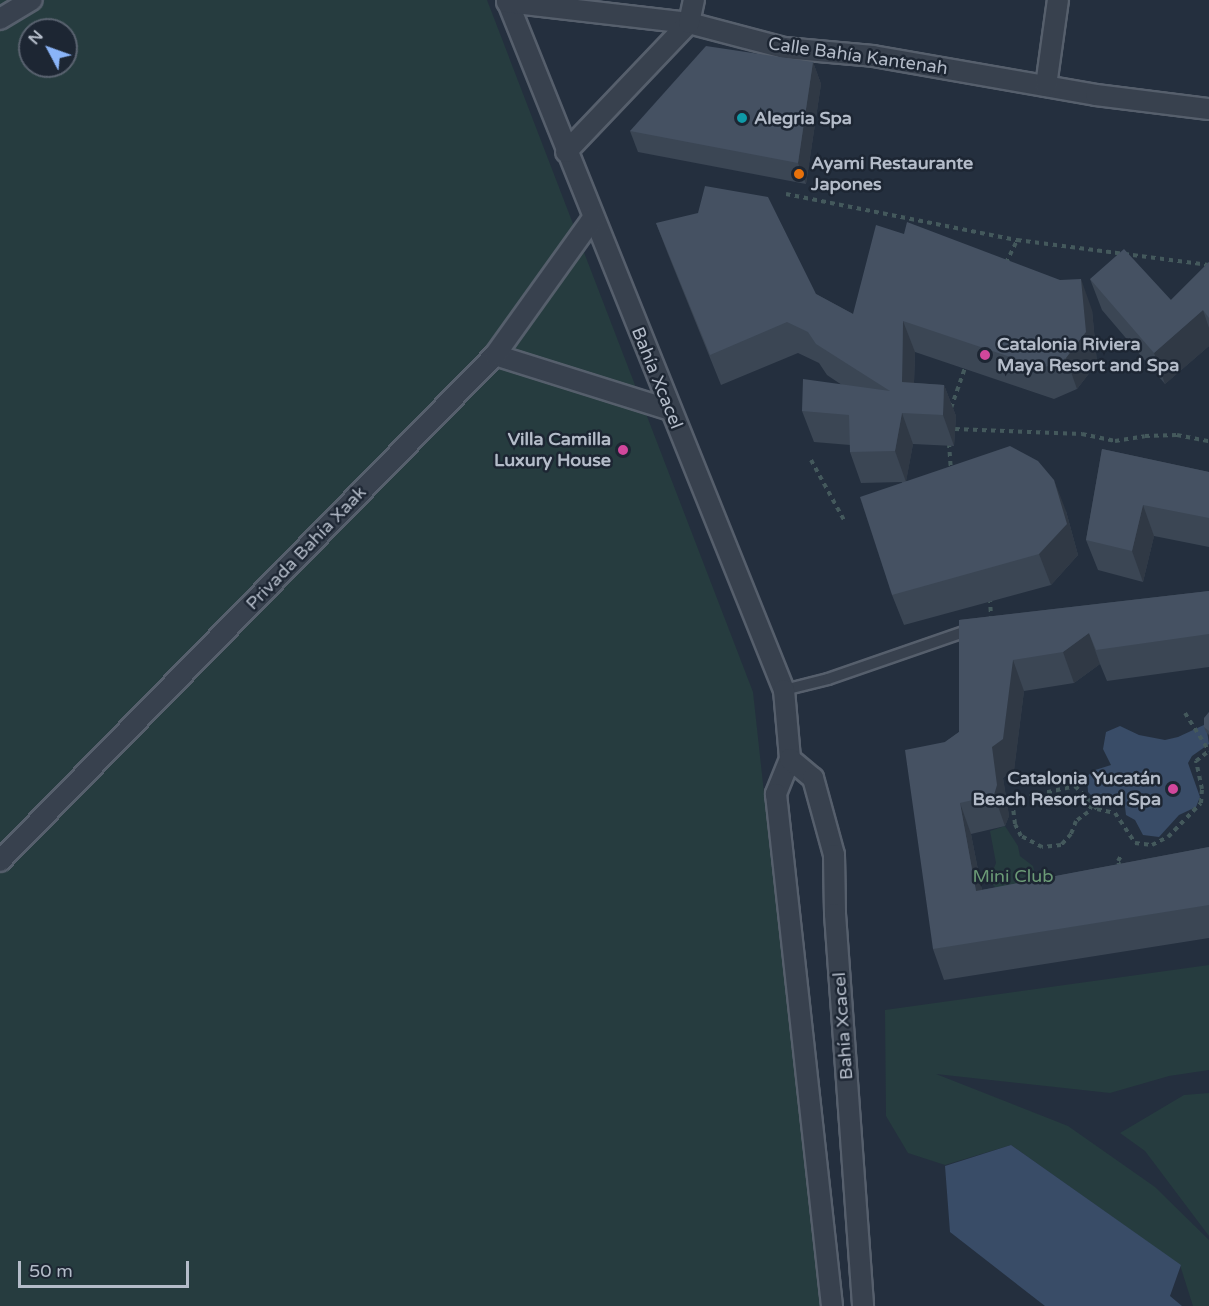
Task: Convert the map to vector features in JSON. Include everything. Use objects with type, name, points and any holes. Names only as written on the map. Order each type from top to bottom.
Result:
[{"type":"street","points":[[0,19],[32,0]]},
{"type":"street","points":[[566,152],[689,23],[694,0]]},
{"type":"street","points":[[1046,86],[1058,0]]},
{"type":"street","name":"Calle Bahía Kantenah","points":[[507,1],[689,23],[784,48],[873,56],[1046,86],[1209,109]]},
{"type":"street","name":"Bahía Xcacel","points":[[507,1],[784,690],[789,759],[776,794],[832,1306]]},
{"type":"street","name":"Privada Bahía Xaak","points":[[0,861],[495,355],[593,218]]},
{"type":"street","points":[[495,355],[670,410]]},
{"type":"street","name":"Bahía Xcacel","points":[[789,759],[813,778],[834,855],[836,926],[863,1306]]},
{"type":"lane","points":[[784,690],[828,679],[955,633],[991,624]]},
{"type":"path","points":[[786,194],[1017,240],[1209,265]]},
{"type":"path","points":[[1003,268],[1017,240]]},
{"type":"path","points":[[951,415],[951,405],[967,363]]},
{"type":"path","points":[[950,426],[948,458],[952,481]]},
{"type":"path","points":[[955,429],[1082,434],[1115,441],[1145,436],[1177,435],[1209,441]]},
{"type":"path","points":[[811,460],[844,520]]},
{"type":"path","points":[[990,591],[991,624]]},
{"type":"path","points":[[1092,805],[1088,812],[1076,821],[1071,834],[1061,845],[1042,847],[1021,836],[1015,824],[1012,800],[1075,786],[1097,810],[1115,813],[1135,843],[1152,845],[1168,837],[1202,803],[1202,789],[1196,761],[1208,749],[1185,713]]},
{"type":"path","points":[[1121,856],[1118,861],[1123,873]]},
{"type":"green space","points":[[0,0],[487,0],[753,692],[820,1306],[0,1306]]},
{"type":"green space","name":"Mini Club","points":[[1005,826],[1018,846],[1020,856],[1033,866],[1038,884],[1000,892],[993,885],[991,875],[996,863],[990,831]]},
{"type":"green space","points":[[1209,965],[1209,1070],[1169,1076],[1110,1093],[936,1074],[1068,1126],[1155,1187],[1209,1240],[1209,1306],[1193,1306],[1180,1265],[1011,1145],[945,1165],[908,1153],[886,1116],[885,1010]]},
{"type":"green space","points":[[1209,1093],[1209,1236],[1145,1151],[1120,1133],[1184,1095]]},
{"type":"water","points":[[1206,724],[1209,744],[1192,756],[1188,763],[1200,797],[1196,807],[1179,815],[1159,837],[1143,835],[1135,820],[1126,815],[1124,799],[1106,802],[1093,797],[1088,792],[1087,777],[1092,771],[1111,765],[1103,749],[1106,732],[1120,726],[1139,735],[1165,740],[1178,737]]},
{"type":"water","points":[[1011,1145],[1181,1265],[1170,1296],[1182,1306],[1045,1306],[950,1232],[945,1166]]},
{"type":"building","name":"Alegria Spa","points":[[706,46],[813,62],[798,163],[630,131]]},
{"type":"building","points":[[705,186],[768,197],[816,294],[853,314],[876,225],[904,234],[907,222],[1060,280],[1081,279],[1086,332],[1066,358],[1043,368],[903,321],[902,382],[944,385],[943,415],[902,413],[895,451],[850,452],[849,415],[802,411],[803,379],[890,391],[816,344],[808,332],[787,322],[710,355],[656,223],[698,213]]},
{"type":"building","points":[[1124,249],[1171,300],[1209,262],[1209,318],[1203,310],[1154,353],[1090,279]]},
{"type":"building","points":[[1010,446],[1038,461],[1054,480],[1067,524],[1039,554],[892,595],[860,497]]},
{"type":"building","points":[[1102,449],[1209,472],[1209,518],[1143,505],[1132,551],[1086,540]]},
{"type":"building","points":[[1209,591],[1209,634],[1096,650],[1089,633],[1063,652],[1013,660],[1003,739],[992,747],[997,785],[994,795],[960,803],[976,891],[1209,847],[1209,905],[933,949],[905,750],[945,742],[959,732],[959,620]]},
{"type":"building","points":[[1209,712],[1209,731],[1204,727],[1204,718]]},
{"type":"place","name":"Alegria Spa","points":[[742,118]]},
{"type":"place","name":"Ayami Restaurante Japones","points":[[799,174]]},
{"type":"place","name":"Catalonia Riviera Maya Resort and Spa","points":[[985,355]]},
{"type":"place","name":"Villa Camilla Luxury House","points":[[623,450]]},
{"type":"place","name":"Catalonia Yucatán Beach Resort and Spa","points":[[1173,789]]}]
